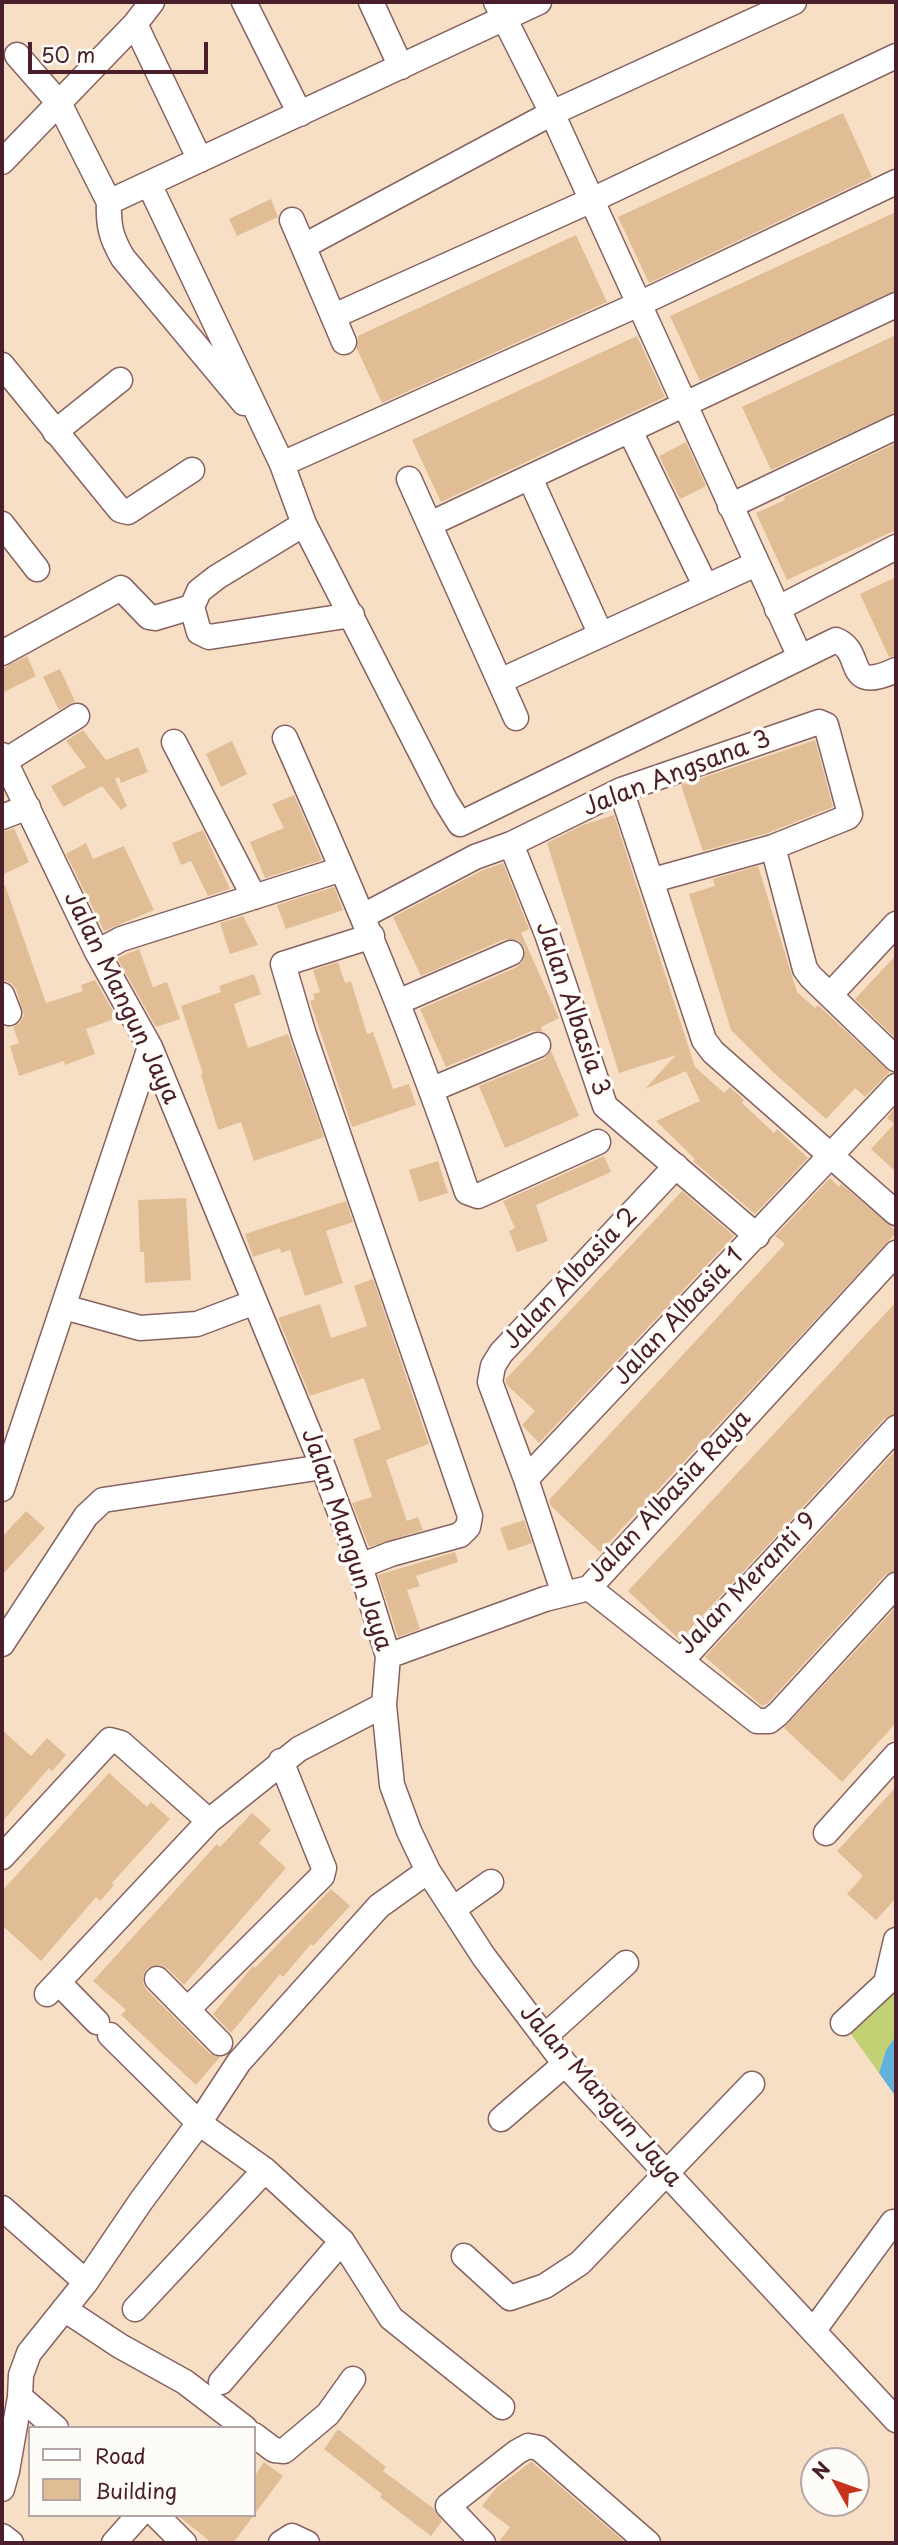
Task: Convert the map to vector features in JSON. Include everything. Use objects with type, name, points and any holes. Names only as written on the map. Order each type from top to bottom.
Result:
[{"type":"street","points":[[2,162],[135,24],[152,2]]},
{"type":"street","points":[[244,2],[300,114]]},
{"type":"street","points":[[371,2],[401,67]]},
{"type":"street","points":[[109,202],[401,67],[500,10],[539,2]]},
{"type":"street","points":[[304,246],[552,113],[794,2]]},
{"type":"street","points":[[500,10],[552,113],[800,657]]},
{"type":"street","points":[[135,24],[200,160]]},
{"type":"street","points":[[17,55],[59,103],[109,202],[110,230],[123,258],[264,427]]},
{"type":"street","points":[[334,316],[592,200],[896,56]]},
{"type":"street","points":[[282,464],[639,304],[896,181]]},
{"type":"street","points":[[149,184],[282,464],[304,524],[445,800],[460,824],[836,640],[844,646],[860,674],[877,679],[896,670]]},
{"type":"street","points":[[292,220],[344,342]]},
{"type":"street","points":[[430,524],[896,305]]},
{"type":"street","points":[[2,365],[120,510],[128,512],[192,470]]},
{"type":"street","points":[[55,432],[120,380]]},
{"type":"street","points":[[730,506],[896,427]]},
{"type":"street","points":[[630,431],[706,587]]},
{"type":"street","points":[[530,478],[601,635]]},
{"type":"street","points":[[409,479],[516,718]]},
{"type":"street","points":[[2,524],[37,569]]},
{"type":"street","points":[[304,524],[217,577],[199,591],[192,607],[199,632],[209,637],[352,615]]},
{"type":"street","points":[[777,609],[896,547]]},
{"type":"street","points":[[500,681],[757,564]]},
{"type":"street","points":[[2,653],[121,589],[127,592],[149,617],[155,618],[192,607]]},
{"type":"street","points":[[4,758],[77,716]]},
{"type":"street","name":"Jalan Angsana 3","points":[[360,1566],[391,1554],[460,1535],[468,1527],[470,1516],[304,1035],[283,964],[367,926],[475,856],[511,844],[621,790],[818,722],[826,725],[850,814],[844,821],[774,847]]},
{"type":"street","points":[[285,738],[367,926],[433,1089],[467,1192],[478,1196],[598,1142]]},
{"type":"street","points":[[174,742],[254,897]]},
{"type":"street","name":"Jalan Mangun Jaya","points":[[4,758],[97,952],[150,1046],[323,1467],[360,1566],[388,1656],[384,1705],[392,1785],[428,1871],[484,1957],[565,2064],[896,2420]]},
{"type":"street","points":[[621,790],[704,1040],[713,1052],[896,1213]]},
{"type":"street","points":[[2,817],[28,807]]},
{"type":"street","name":"Jalan Albasia 3","points":[[511,844],[547,933],[605,1105],[757,1236]]},
{"type":"street","points":[[653,880],[774,847],[805,969],[896,1059]]},
{"type":"street","points":[[97,952],[121,939],[342,869]]},
{"type":"street","points":[[830,995],[896,923]]},
{"type":"street","points":[[398,1002],[511,953]]},
{"type":"street","points":[[433,1089],[538,1045]]},
{"type":"street","points":[[2,1489],[150,1046]]},
{"type":"street","name":"Jalan Albasia 1","points":[[526,1479],[896,1086]]},
{"type":"street","name":"Jalan Albasia 2","points":[[564,1594],[490,1382],[492,1366],[501,1353],[676,1166]]},
{"type":"street","name":"Jalan Albasia Raya","points":[[388,1656],[545,1599],[589,1588],[896,1252]]},
{"type":"street","points":[[64,1307],[140,1328],[197,1324],[255,1302]]},
{"type":"street","name":"Jalan Meranti 9","points":[[589,1588],[681,1661],[896,1428]]},
{"type":"street","points":[[2,1644],[86,1516],[103,1500],[323,1467]]},
{"type":"street","points":[[681,1661],[757,1721],[769,1721],[779,1714],[896,1585]]},
{"type":"street","points":[[384,1705],[299,1749],[209,1821],[53,1989],[104,2028],[199,2123],[265,2170],[342,2241],[391,2318],[502,2407]]},
{"type":"street","points":[[2,1857],[110,1740],[121,1744],[209,1821]]},
{"type":"street","points":[[826,1833],[896,1755]]},
{"type":"street","points":[[188,2009],[322,1875],[324,1868],[281,1762]]},
{"type":"street","points":[[2,2489],[20,2397],[21,2375],[29,2353],[86,2282],[239,2062],[379,1906],[428,1871]]},
{"type":"street","points":[[453,1909],[491,1882]]},
{"type":"street","points":[[843,2023],[886,1983],[896,1940]]},
{"type":"street","points":[[544,2037],[626,1964]]},
{"type":"street","points":[[157,1979],[220,2043]]},
{"type":"street","points":[[501,2119],[565,2064]]},
{"type":"street","points":[[464,2256],[508,2297],[517,2297],[545,2286],[580,2263],[752,2084]]},
{"type":"street","points":[[135,2309],[265,2170]]},
{"type":"street","points":[[2,2208],[86,2282]]},
{"type":"street","points":[[814,2330],[893,2222]]},
{"type":"street","points":[[221,2382],[342,2241]]},
{"type":"street","points":[[64,2309],[120,2346],[185,2382],[229,2423]]},
{"type":"street","points":[[256,2437],[274,2451],[284,2451],[328,2414],[353,2379]]},
{"type":"street","points":[[20,2397],[54,2426]]},
{"type":"street","points":[[483,2543],[448,2506],[528,2446],[539,2448],[648,2543]]},
{"type":"street","points":[[114,2543],[137,2517]]},
{"type":"street","points":[[158,2517],[184,2543]]},
{"type":"street","points":[[2,2536],[11,2543]]},
{"type":"street","points":[[281,2543],[292,2536],[307,2543]]},
{"type":"green space","points":[[896,1940],[896,2036],[886,2050],[879,2073],[843,2023],[873,1998]]},
{"type":"water","points":[[896,2036],[896,2097],[879,2073],[886,2050]]},
{"type":"building","points":[[843,113],[872,177],[649,283],[618,217]]},
{"type":"building","points":[[271,199],[278,217],[237,236],[229,219]]},
{"type":"building","points":[[896,212],[896,290],[700,381],[670,316]]},
{"type":"building","points":[[576,235],[607,302],[382,403],[357,349],[358,336]]},
{"type":"building","points":[[896,335],[896,412],[771,470],[742,407]]},
{"type":"building","points":[[637,336],[665,397],[441,502],[412,440]]},
{"type":"building","points":[[686,442],[706,486],[680,499],[659,456]]},
{"type":"building","points":[[896,443],[896,530],[787,580],[756,513]]},
{"type":"building","points":[[896,577],[896,655],[889,657],[860,594]]},
{"type":"building","points":[[27,656],[36,676],[2,693],[2,668]]},
{"type":"building","points":[[60,669],[75,701],[59,710],[43,677]]},
{"type":"building","points":[[83,730],[106,760],[138,747],[148,772],[121,783],[119,777],[115,779],[127,806],[121,810],[102,786],[63,807],[51,786],[86,767],[66,741]]},
{"type":"building","points":[[815,740],[833,807],[768,833],[703,851],[681,785]]},
{"type":"building","points":[[232,741],[247,774],[221,787],[206,754]]},
{"type":"building","points":[[294,795],[322,860],[265,878],[250,842],[284,828],[272,804]]},
{"type":"building","points":[[614,815],[695,1067],[724,1093],[730,1087],[744,1100],[742,1103],[774,1133],[777,1129],[808,1158],[755,1214],[693,1161],[695,1159],[656,1121],[700,1101],[686,1071],[645,1089],[676,1055],[619,1073],[547,843],[583,825]]},
{"type":"building","points":[[14,828],[29,862],[2,875],[2,832]]},
{"type":"building","points":[[203,830],[230,889],[208,896],[191,861],[181,865],[172,843]]},
{"type":"building","points":[[86,843],[93,859],[124,846],[154,910],[104,931],[66,854]]},
{"type":"building","points":[[503,863],[529,929],[521,933],[559,1018],[541,1027],[543,1031],[532,1031],[446,1067],[420,1009],[517,967],[523,961],[525,948],[519,941],[505,939],[421,976],[393,917],[481,871]]},
{"type":"building","points":[[758,866],[797,992],[815,1008],[818,1005],[890,1072],[865,1097],[855,1088],[826,1119],[731,1030],[689,894],[715,886],[713,879]]},
{"type":"building","points":[[2,885],[5,885],[46,1003],[83,991],[81,985],[95,980],[117,1018],[86,1029],[95,1054],[65,1065],[64,1061],[19,1076],[10,1046],[19,1043],[13,1027],[20,1023],[24,1015],[16,989],[11,983],[2,980]]},
{"type":"building","points":[[334,887],[343,910],[286,929],[277,905]]},
{"type":"building","points":[[243,916],[258,945],[230,954],[220,923]]},
{"type":"building","points":[[139,949],[153,987],[167,982],[180,1019],[156,1027],[117,958]]},
{"type":"building","points":[[896,955],[896,1039],[855,999]]},
{"type":"building","points":[[338,962],[345,983],[351,981],[367,1034],[373,1032],[393,1089],[409,1084],[416,1105],[352,1127],[310,1001],[315,999],[313,994],[320,992],[313,970]]},
{"type":"building","points":[[254,974],[261,994],[234,1004],[248,1048],[288,1034],[324,1137],[254,1161],[241,1122],[218,1130],[181,1006],[221,992],[219,986]]},
{"type":"building","points":[[551,1051],[579,1116],[505,1148],[479,1086],[544,1059]]},
{"type":"building","points":[[896,1107],[896,1172],[871,1149],[894,1124],[887,1118]]},
{"type":"building","points":[[604,1156],[611,1172],[536,1205],[548,1241],[517,1252],[509,1231],[515,1228],[503,1201]]},
{"type":"building","points":[[438,1161],[448,1193],[419,1202],[409,1170]]},
{"type":"building","points":[[830,1178],[839,1187],[841,1184],[896,1233],[600,1552],[551,1506],[549,1500],[785,1244],[775,1236]]},
{"type":"building","points":[[682,1191],[734,1236],[539,1443],[522,1425],[535,1411],[505,1380]]},
{"type":"building","points":[[186,1198],[191,1280],[145,1283],[144,1252],[140,1252],[138,1200]]},
{"type":"building","points":[[346,1201],[353,1222],[326,1231],[343,1283],[305,1296],[290,1250],[281,1253],[280,1248],[253,1257],[245,1234]]},
{"type":"building","points":[[373,1279],[429,1444],[386,1460],[407,1521],[418,1517],[423,1530],[369,1547],[352,1503],[372,1497],[353,1439],[381,1429],[364,1378],[310,1396],[278,1318],[320,1304],[331,1338],[367,1326],[354,1286]]},
{"type":"building","points":[[896,1302],[896,1414],[885,1418],[680,1640],[628,1591]]},
{"type":"building","points":[[896,1450],[896,1571],[885,1575],[768,1703],[762,1706],[705,1657]]},
{"type":"building","points":[[26,1511],[45,1528],[2,1575],[2,1537]]},
{"type":"building","points":[[524,1520],[532,1543],[508,1551],[500,1528]]},
{"type":"building","points":[[455,1552],[458,1562],[416,1576],[420,1586],[407,1590],[420,1629],[398,1637],[378,1575]]},
{"type":"building","points":[[896,1607],[896,1723],[842,1782],[784,1728]]},
{"type":"building","points":[[2,1730],[31,1756],[47,1738],[66,1755],[52,1771],[49,1768],[2,1822]]},
{"type":"building","points":[[109,1773],[147,1807],[151,1802],[170,1819],[112,1883],[114,1885],[100,1901],[96,1897],[41,1961],[2,1925],[2,1891]]},
{"type":"building","points":[[896,1787],[896,1898],[876,1920],[847,1894],[863,1876],[837,1851]]},
{"type":"building","points":[[252,1813],[271,1830],[259,1843],[286,1868],[184,1985],[160,1965],[147,1968],[143,1976],[146,1989],[209,2053],[220,2057],[196,2085],[121,2015],[126,2010],[93,1981],[217,1844],[220,1847]]},
{"type":"building","points":[[331,1889],[350,1906],[313,1946],[311,1944],[283,1977],[280,1974],[231,2033],[213,2014],[253,1966],[255,1968]]},
{"type":"building","points":[[338,2429],[386,2467],[383,2471],[433,2508],[442,2521],[431,2536],[324,2449]]},
{"type":"building","points":[[264,2462],[283,2476],[256,2512],[256,2474]]},
{"type":"building","points":[[531,2462],[626,2543],[498,2543],[510,2527],[482,2506],[496,2488]]},
{"type":"building","points":[[180,2517],[252,2517],[233,2543],[212,2543]]}]
